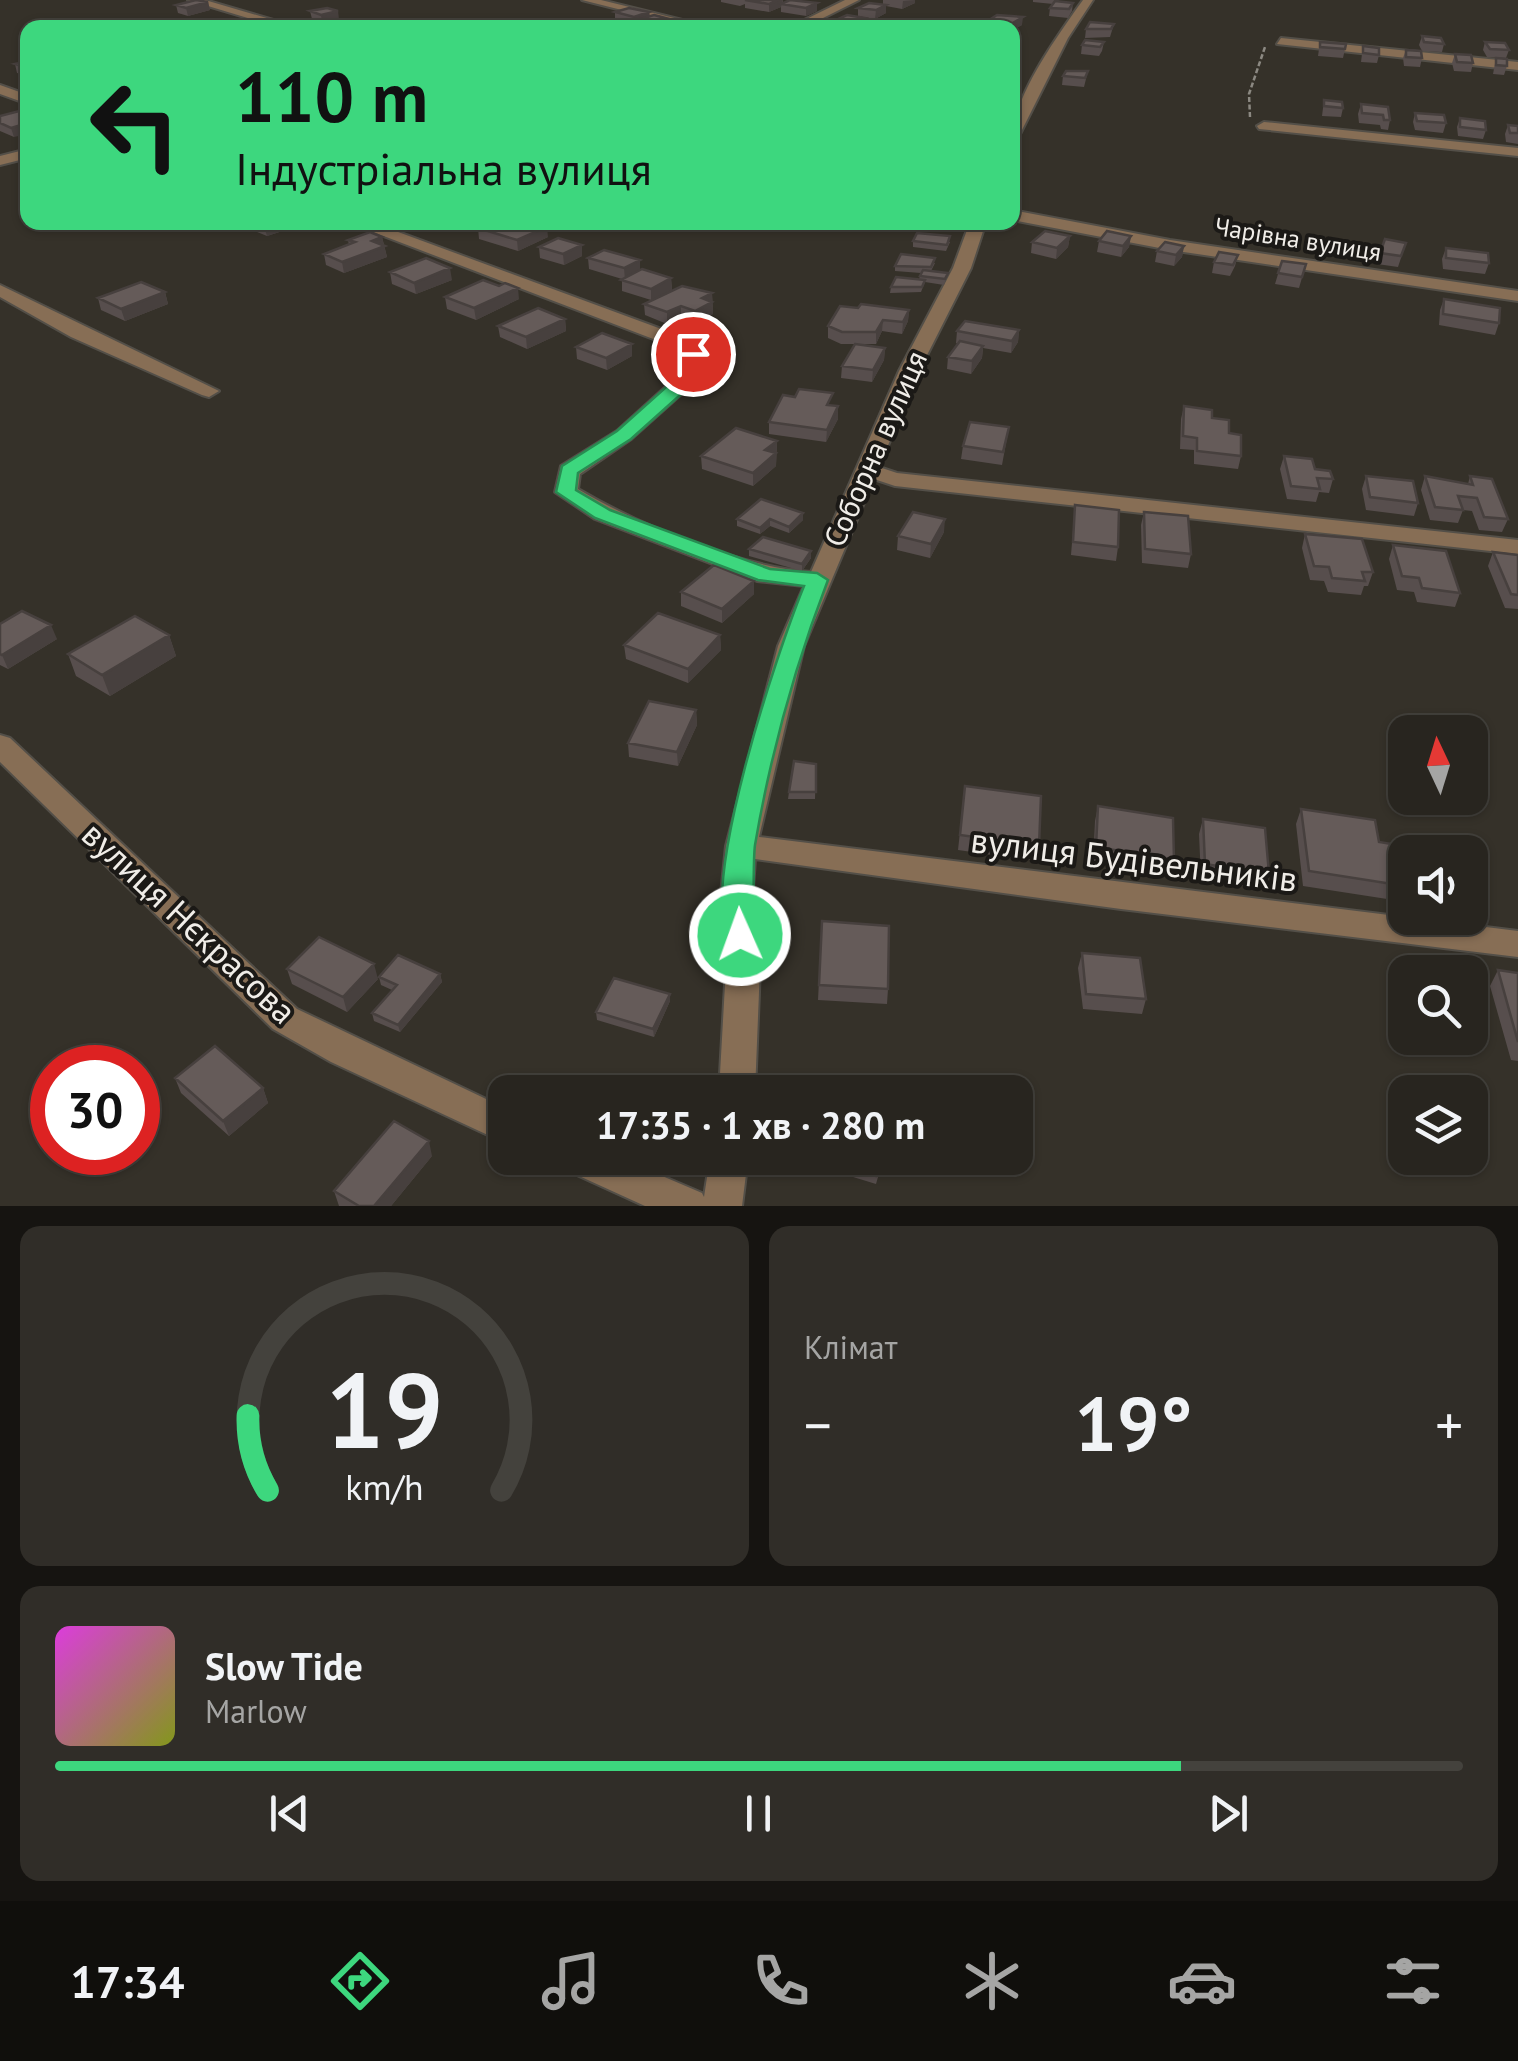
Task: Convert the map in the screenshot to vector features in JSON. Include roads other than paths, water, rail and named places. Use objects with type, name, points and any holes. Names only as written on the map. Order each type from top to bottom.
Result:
[{"type":"street","points":[[193,0],[267,20]]},
{"type":"street","points":[[586,0],[675,20]]},
{"type":"street","points":[[812,20],[854,0]]},
{"type":"street","points":[[1020,120],[1062,38],[1088,0]]},
{"type":"street","points":[[805,3],[836,9]]},
{"type":"street","points":[[1281,42],[1518,66]]},
{"type":"street","points":[[1264,126],[1518,152]]},
{"type":"street","name":"Чарівна вулиця","points":[[1020,217],[1518,296]]},
{"type":"street","points":[[377,230],[685,347],[693,354],[691,375],[624,435],[569,470],[566,492],[603,514],[766,576],[817,580]]},
{"type":"street","name":"Соборна вулиця","points":[[738,1075],[743,967],[736,903],[741,846],[791,646],[909,372],[962,268],[975,230]]},
{"type":"street","points":[[0,290],[78,333],[209,391]]},
{"type":"street","points":[[866,470],[895,479],[1518,547]]},
{"type":"street","name":"вулиця Нєкрасова","points":[[0,745],[285,1018],[488,1118]]},
{"type":"street","name":"вулиця Будівельників","points":[[741,846],[1121,898],[1518,944]]},
{"type":"street","points":[[617,1175],[688,1206]]},
{"type":"street","points":[[722,1206],[726,1175]]}]
